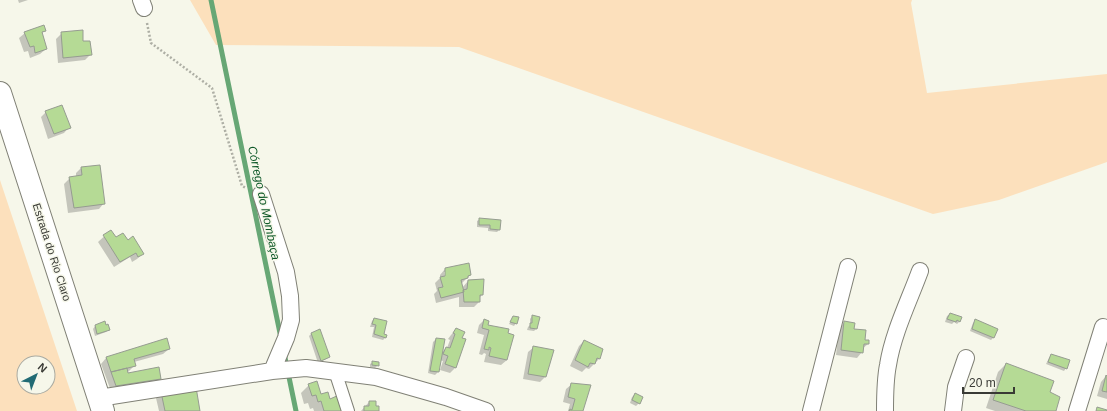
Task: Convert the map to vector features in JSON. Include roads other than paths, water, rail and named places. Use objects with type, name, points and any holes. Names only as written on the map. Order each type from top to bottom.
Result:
[{"type":"main road","name":"Estrada do Rio Claro","points":[[0,93],[101,405]]},
{"type":"street","points":[[261,194],[286,272],[290,296],[291,320],[286,338],[272,371]]},
{"type":"street","points":[[811,411],[848,266]]},
{"type":"street","points":[[885,411],[885,387],[888,364],[894,340],[920,271]]},
{"type":"street","points":[[1077,411],[1103,327]]},
{"type":"street","points":[[953,411],[956,387],[966,358]]},
{"type":"street","points":[[101,405],[272,371],[306,368],[376,377],[446,397],[486,411]]},
{"type":"street","points":[[335,371],[348,411]]},
{"type":"waterway","name":"Córrego do Mombaça","points":[[211,0],[281,338]]},
{"type":"waterway","name":"Córrego do Mombaça","points":[[284,353],[296,411]]}]
